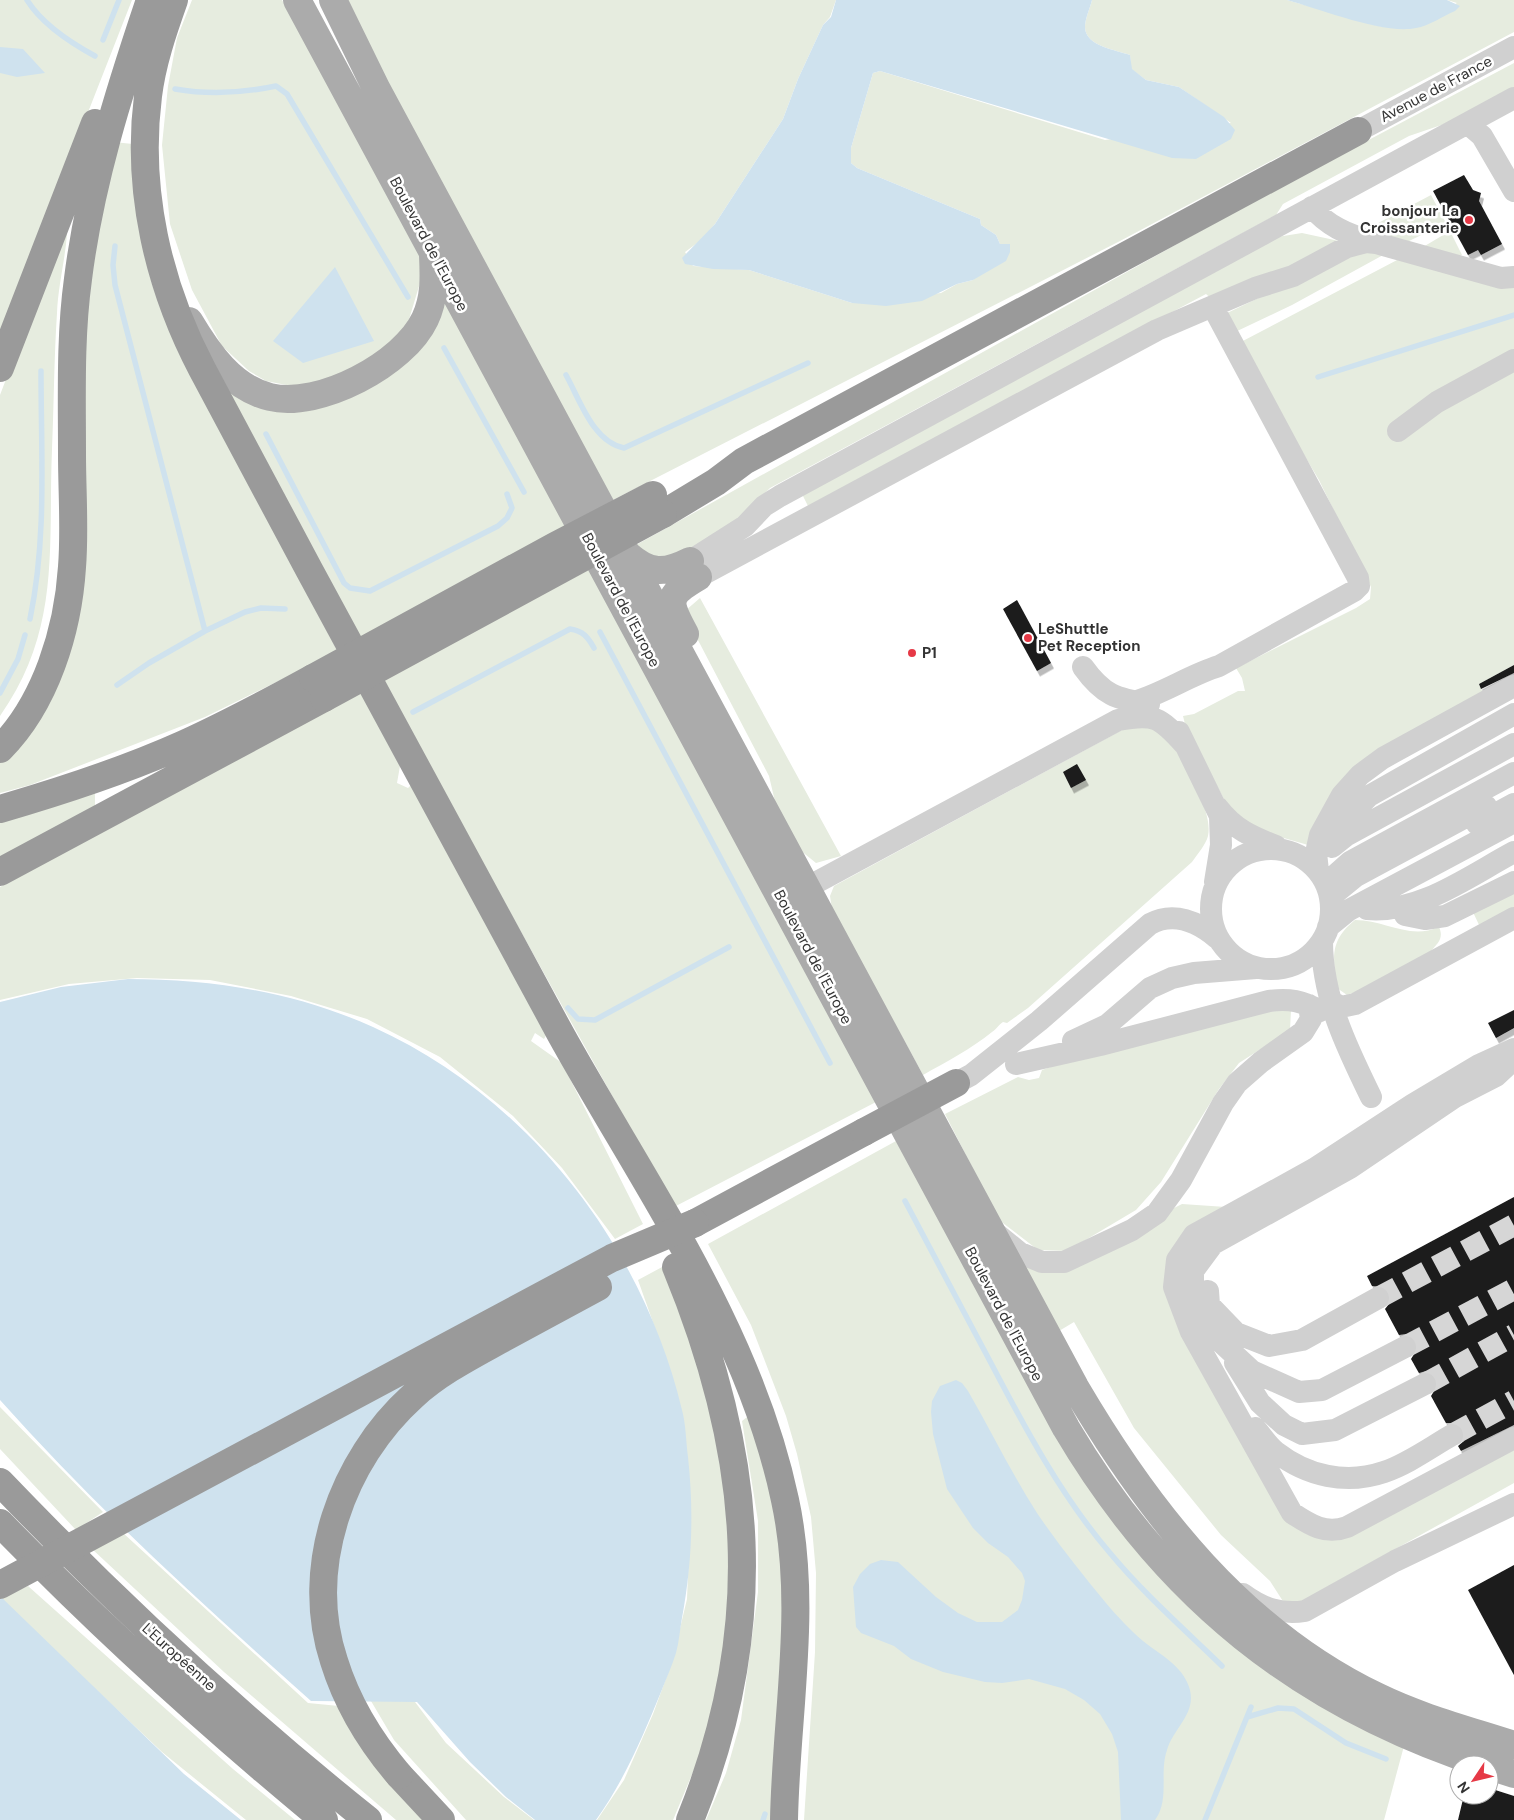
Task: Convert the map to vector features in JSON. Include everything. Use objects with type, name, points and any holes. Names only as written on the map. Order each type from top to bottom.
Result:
[{"type":"highway","points":[[0,368],[92,129],[149,0]]},
{"type":"highway","points":[[0,749],[16,729],[42,686],[57,646],[64,619],[72,568],[72,367],[75,308],[81,253],[103,150],[149,0]]},
{"type":"highway","points":[[174,0],[152,72],[148,94],[144,144],[147,196],[162,269],[178,320],[193,352],[562,1037],[649,1209],[677,1270],[710,1365],[731,1444],[737,1481],[742,1548],[742,1589],[736,1660],[724,1723],[690,1820]]},
{"type":"highway","points":[[0,872],[319,688],[658,505],[716,482],[744,461],[1358,131]]},
{"type":"highway","points":[[0,809],[92,780],[319,688]]},
{"type":"highway","points":[[562,1037],[696,1271],[744,1369],[769,1435],[787,1507],[795,1579],[795,1644],[784,1820]]},
{"type":"highway","points":[[0,1585],[612,1258],[695,1223],[963,1079]]},
{"type":"highway","points":[[441,1820],[398,1775],[374,1744],[353,1707],[333,1659],[328,1636],[324,1592],[327,1549],[332,1524],[346,1487],[381,1430],[412,1396],[430,1382],[470,1356],[623,1273],[695,1223]]},
{"type":"highway","name":"L'Européenne","points":[[0,1482],[172,1651],[287,1753],[368,1820]]},
{"type":"highway","name":"L'Européenne","points":[[0,1523],[49,1574],[174,1691],[324,1820]]},
{"type":"main road","name":"Boulevard de l'Europe","points":[[298,0],[1061,1420],[1099,1482],[1134,1530],[1189,1590],[1237,1633],[1271,1659],[1320,1692],[1365,1717],[1420,1742],[1456,1755]]},
{"type":"main road","name":"Boulevard de l'Europe","points":[[333,0],[361,59],[806,888],[1109,1444],[1148,1500],[1193,1552],[1241,1604],[1287,1641],[1328,1669],[1377,1697],[1514,1745]]},
{"type":"main road","points":[[162,269],[184,312],[218,363],[234,378],[257,392],[270,397],[292,399],[318,395],[352,381],[392,357],[408,344],[420,329],[431,302],[434,280],[433,251]]},
{"type":"main road","points":[[628,555],[638,564],[652,570],[694,569]]},
{"type":"main road","points":[[694,569],[675,592],[673,607],[747,752],[770,819]]},
{"type":"main road","name":"Boulevard de l'Europe","points":[[1499,1770],[1514,1774]]},
{"type":"street","name":"Avenue de France","points":[[1358,131],[1514,47]]},
{"type":"street","points":[[694,569],[745,526],[764,506],[780,496],[1514,98]]},
{"type":"street","points":[[1468,124],[1482,136],[1514,190]]},
{"type":"street","points":[[1312,207],[1321,218],[1351,235],[1501,278],[1514,278]]},
{"type":"street","points":[[694,569],[1157,330],[1255,288],[1293,276],[1347,247],[1366,242],[1376,243]]},
{"type":"street","points":[[1134,702],[1152,697],[1195,674],[1220,666],[1354,591],[1359,586],[1358,578],[1213,307]]},
{"type":"street","points":[[1398,430],[1437,402],[1514,360]]},
{"type":"street","points":[[1083,667],[1096,686],[1113,696],[1162,708],[1171,714],[1184,744],[1218,808],[1228,821],[1241,832],[1304,858],[1328,896],[1374,910],[1425,919],[1445,916],[1514,882]]},
{"type":"street","points":[[1336,817],[1349,786],[1370,766],[1514,686]]},
{"type":"street","points":[[1328,896],[1316,853],[1317,844],[1358,786],[1390,764],[1434,745],[1514,701]]},
{"type":"street","points":[[1336,817],[1380,789],[1514,714]]},
{"type":"street","points":[[806,888],[1118,720],[1145,716],[1157,718],[1167,724],[1184,744]]},
{"type":"street","points":[[1336,817],[1514,730]]},
{"type":"street","points":[[1016,1064],[1100,1030],[1150,988],[1172,978],[1194,973],[1287,967],[1303,960],[1328,896],[1347,835],[1514,744]]},
{"type":"street","points":[[1328,896],[1337,859],[1352,848],[1514,761]]},
{"type":"street","points":[[991,1229],[1020,1253],[1042,1262],[1064,1262],[1132,1230],[1157,1213],[1181,1180],[1223,1103],[1237,1083],[1261,1062],[1303,1032],[1320,1006],[1324,979],[1328,896],[1332,878],[1350,862],[1514,773]]},
{"type":"street","points":[[1328,896],[1356,876],[1514,791]]},
{"type":"street","points":[[1328,896],[1342,899],[1373,880],[1514,804]]},
{"type":"street","points":[[1218,808],[1222,833],[1210,913],[1218,938],[1223,946],[1238,960],[1264,968],[1298,987],[1320,1006],[1351,1057],[1371,1097]]},
{"type":"street","points":[[1328,896],[1514,822]]},
{"type":"street","points":[[1374,910],[1396,896],[1514,833]]},
{"type":"street","points":[[1214,888],[1223,870],[1238,857],[1266,848],[1286,850]]},
{"type":"street","points":[[1374,910],[1415,904],[1514,852]]},
{"type":"street","points":[[1406,915],[1432,908],[1514,864]]},
{"type":"street","points":[[963,1079],[1039,1021],[1150,924],[1164,918],[1178,919],[1200,926],[1218,938]]},
{"type":"street","points":[[963,1079],[1016,1064],[1100,1046],[1270,1001],[1290,999],[1320,1006],[1341,1007],[1355,1004],[1514,918]]},
{"type":"street","points":[[1514,1049],[1479,1065],[1412,1105],[1314,1169],[1194,1235],[1177,1260],[1174,1287],[1191,1332],[1292,1513],[1310,1526],[1338,1530],[1347,1527],[1514,1438]]},
{"type":"street","points":[[1378,1298],[1302,1340],[1269,1346],[1236,1332],[1209,1306],[1206,1277],[1216,1256],[1241,1238],[1326,1192],[1425,1126],[1499,1082],[1514,1058]]},
{"type":"street","points":[[1405,1347],[1322,1390],[1299,1392],[1279,1385],[1252,1371],[1228,1351],[1211,1333],[1193,1298],[1193,1271],[1213,1244],[1350,1168],[1455,1097],[1496,1076],[1514,1058]]},
{"type":"street","points":[[1452,1434],[1386,1472],[1369,1476],[1338,1478],[1312,1474],[1275,1451],[1252,1424],[1184,1301],[1184,1271],[1202,1243],[1340,1164],[1436,1098],[1514,1058]]},
{"type":"street","points":[[1228,1351],[1260,1403],[1284,1425],[1302,1434],[1335,1430],[1424,1384]]},
{"type":"street","points":[[1193,1552],[1254,1602],[1275,1611],[1295,1612],[1315,1606],[1395,1561],[1514,1504]]},
{"type":"shaded area","points":[[0,0],[132,0],[0,337]]},
{"type":"shaded area","points":[[192,0],[282,0],[412,231],[426,263],[407,326],[382,357],[307,389],[266,381],[249,371],[222,346],[192,290],[170,224],[162,145],[168,86],[177,38]]},
{"type":"shaded area","points":[[348,0],[836,0],[830,17],[823,25],[798,79],[783,119],[715,224],[700,241],[685,252],[693,266],[749,270],[852,303],[941,293],[957,284],[973,280],[1000,244],[996,235],[981,225],[980,219],[857,168],[851,163],[851,148],[873,73],[880,71],[1105,140],[1231,123],[1179,87],[1146,80],[1131,69],[1130,55],[1102,46],[1090,39],[1085,27],[1092,0],[1287,0],[1379,26],[1409,29],[1457,3],[1447,0],[1514,0],[1514,32],[1120,241],[613,500],[443,190],[378,64]]},
{"type":"shaded area","points":[[1514,63],[1514,89],[1465,117],[1409,136],[1283,204],[1276,215],[770,488],[741,517],[676,558],[659,560],[636,545],[1276,189]]},
{"type":"shaded area","points":[[113,142],[133,144],[140,228],[152,284],[170,332],[338,652],[205,717],[30,785],[0,793],[0,763],[22,739],[44,706],[83,330]]},
{"type":"shaded area","points":[[1431,195],[1446,223],[1407,242],[1367,229]]},
{"type":"shaded area","points":[[1450,231],[1462,255],[1456,258],[1423,247]]},
{"type":"shaded area","points":[[1302,233],[1339,241],[1279,276],[1214,301],[1206,294],[808,506],[802,494],[1277,237]]},
{"type":"shaded area","points":[[67,234],[56,330],[50,554],[47,587],[42,620],[33,652],[20,684],[0,716],[0,395],[61,235]]},
{"type":"shaded area","points":[[1359,250],[1385,254],[1292,305],[1233,333],[1223,315]]},
{"type":"shaded area","points":[[1399,259],[1514,286],[1514,665],[1479,684],[1484,695],[1387,747],[1308,845],[1263,832],[1229,809],[1185,724],[1183,716],[1194,714],[1238,691],[1245,691],[1242,678],[1236,668],[1356,608],[1370,599],[1371,587],[1319,480],[1239,343]]},
{"type":"shaded area","points":[[442,294],[569,528],[361,639],[223,383],[265,407],[296,412],[338,399]]},
{"type":"shaded area","points":[[591,567],[876,1102],[674,1207],[381,680]]},
{"type":"shaded area","points":[[700,598],[841,856],[816,863],[800,850],[777,810],[769,776],[688,621],[685,611]]},
{"type":"shaded area","points":[[360,691],[400,766],[397,783],[408,788],[411,785],[548,1032],[544,1039],[535,1033],[531,1041],[562,1063],[643,1224],[615,1239],[562,1168],[513,1116],[440,1057],[367,1019],[291,996],[210,980],[137,978],[69,984],[0,1000],[0,887]]},
{"type":"shaded area","points":[[1135,723],[1165,730],[1186,767],[1206,811],[1208,836],[1203,846],[1192,862],[1028,1008],[1007,1023],[1003,1022],[1000,1024],[994,1031],[967,1050],[923,1075],[832,909],[830,896],[834,886]]},
{"type":"shaded area","points":[[95,791],[95,807],[0,857],[0,822]]},
{"type":"shaded area","points":[[1514,886],[1514,908],[1480,927],[1472,910]]},
{"type":"shaded area","points":[[1355,920],[1417,931],[1439,927],[1441,937],[1431,951],[1362,990],[1347,995],[1337,988],[1334,959],[1337,943],[1341,935]]},
{"type":"shaded area","points":[[1291,1010],[1290,1030],[1239,1063],[1219,1089],[1161,1182],[1136,1210],[1067,1251],[1038,1250],[999,1220],[945,1114],[1018,1077],[1029,1080],[1039,1078],[1042,1070],[1065,1062],[1252,1013]]},
{"type":"shaded area","points":[[896,1141],[1071,1454],[1118,1524],[1404,1746],[1384,1820],[804,1820],[815,1652],[816,1573],[811,1517],[797,1454],[786,1416],[751,1325],[708,1244]]},
{"type":"shaded area","points":[[1182,1204],[1226,1207],[1165,1274],[1317,1535],[1514,1444],[1514,1483],[1318,1592],[1309,1599],[1286,1606],[1270,1581],[1221,1535],[1134,1428],[1074,1322],[1059,1331],[1020,1260],[1047,1272]]},
{"type":"shaded area","points":[[664,1266],[712,1407],[726,1493],[733,1564],[726,1652],[708,1736],[673,1820],[597,1820],[624,1780],[653,1714],[672,1662],[687,1599],[690,1526],[667,1362],[638,1280]]},
{"type":"shaded area","points":[[0,1407],[103,1512],[76,1530],[0,1449]]},
{"type":"shaded area","points":[[751,1414],[778,1511],[786,1584],[773,1820],[706,1820],[726,1773],[741,1720],[758,1592],[758,1521],[742,1421]]},
{"type":"shaded area","points":[[122,1532],[308,1703],[339,1706],[390,1782],[423,1820],[396,1820],[224,1672],[91,1548]]},
{"type":"shaded area","points":[[28,1586],[233,1769],[295,1820],[246,1820],[162,1752],[0,1599],[0,1597]]},
{"type":"shaded area","points":[[412,1698],[446,1743],[504,1797],[534,1820],[466,1820],[394,1740],[371,1701]]},
{"type":"water","points":[[836,0],[1092,0],[1085,27],[1090,39],[1102,46],[1130,55],[1132,69],[1146,80],[1179,87],[1224,117],[1235,130],[1231,139],[1196,159],[1172,158],[880,71],[873,73],[851,148],[851,163],[857,168],[980,219],[981,225],[996,235],[1000,244],[1010,244],[1010,252],[1006,261],[973,280],[957,284],[922,301],[886,306],[852,303],[749,270],[713,269],[685,264],[682,258],[715,224],[783,119],[798,79],[823,25],[831,17]]},
{"type":"water","points":[[1287,0],[1447,0],[1460,6],[1455,11],[1426,25],[1403,29],[1370,25]]},
{"type":"water","points":[[0,47],[23,49],[45,73],[17,77],[0,73]]},
{"type":"water","points":[[335,267],[374,341],[303,363],[273,341]]},
{"type":"water","points":[[128,979],[222,985],[284,996],[344,1015],[373,1027],[429,1057],[481,1093],[529,1136],[571,1183],[608,1235],[639,1291],[664,1349],[683,1416],[691,1498],[691,1538],[679,1640],[673,1663],[632,1758],[596,1820],[535,1820],[506,1797],[470,1762],[417,1702],[311,1701],[151,1555],[36,1440],[0,1400],[0,1002],[61,987]]},
{"type":"water","points":[[956,1380],[962,1383],[968,1391],[1037,1513],[1062,1547],[1119,1618],[1143,1641],[1174,1664],[1187,1682],[1191,1701],[1189,1710],[1170,1741],[1167,1750],[1162,1804],[1155,1820],[1121,1820],[1118,1752],[1112,1734],[1100,1714],[1084,1700],[1065,1689],[1029,1679],[1002,1683],[985,1682],[943,1672],[911,1659],[894,1646],[861,1633],[856,1627],[853,1587],[860,1574],[870,1564],[881,1560],[898,1562],[936,1597],[958,1613],[977,1622],[1002,1622],[1018,1610],[1022,1600],[1025,1581],[1022,1573],[1008,1557],[988,1543],[973,1528],[947,1489],[933,1434],[931,1412],[932,1401],[940,1386]]},
{"type":"water","points":[[0,1596],[184,1774],[241,1820],[0,1820]]},
{"type":"building","name":"bonjour La Croissanterie","points":[[1464,175],[1473,190],[1481,193],[1479,201],[1502,244],[1481,255],[1478,250],[1468,255],[1433,191]]},
{"type":"building","name":"LeShuttle Pet Reception","points":[[1017,600],[1051,663],[1037,671],[1003,609]]},
{"type":"building","points":[[1514,665],[1514,673],[1481,689],[1479,684]]},
{"type":"building","points":[[1077,764],[1086,780],[1071,788],[1063,772]]},
{"type":"building","points":[[1514,1010],[1514,1028],[1496,1038],[1488,1023]]},
{"type":"building","points":[[1514,1197],[1514,1425],[1461,1451],[1458,1446],[1464,1441],[1463,1429],[1458,1423],[1446,1423],[1431,1396],[1438,1385],[1436,1378],[1426,1371],[1419,1373],[1411,1359],[1418,1348],[1416,1341],[1406,1334],[1399,1335],[1385,1309],[1389,1304],[1390,1292],[1384,1287],[1372,1286],[1367,1276]]},
{"type":"building","points":[[1514,1565],[1514,1675],[1468,1590]]},
{"type":"building","points":[[1499,1791],[1514,1796],[1514,1820],[1458,1820],[1462,1805],[1499,1805]]},
{"type":"waterway","points":[[27,0],[49,25],[95,56]]},
{"type":"waterway","points":[[103,40],[119,0]]},
{"type":"waterway","points":[[175,89],[200,92],[226,92],[276,86],[287,94],[408,297]]},
{"type":"waterway","points":[[115,246],[113,265],[115,285],[205,631],[149,663],[117,685]]},
{"type":"waterway","points":[[1318,377],[1514,315]]},
{"type":"waterway","points":[[444,348],[524,492]]},
{"type":"waterway","points":[[566,375],[582,408],[596,429],[604,438],[624,448],[808,363]]},
{"type":"waterway","points":[[30,619],[39,558],[41,527],[41,371]]},
{"type":"waterway","points":[[266,434],[344,583],[350,588],[370,591],[498,526],[507,518],[512,508],[507,494]]},
{"type":"waterway","points":[[205,631],[245,612],[261,608],[285,609]]},
{"type":"waterway","points":[[413,712],[570,629],[585,635],[594,648]]},
{"type":"waterway","points":[[600,632],[830,1063]]},
{"type":"waterway","points":[[0,693],[18,659],[25,635]]},
{"type":"waterway","points":[[568,1008],[578,1019],[595,1020],[729,947]]},
{"type":"waterway","points":[[905,1201],[1018,1414],[1076,1509],[1136,1583],[1222,1666]]},
{"type":"waterway","points":[[1205,1820],[1251,1707]]},
{"type":"waterway","points":[[1247,1717],[1278,1708],[1294,1709],[1346,1743],[1386,1759]]},
{"type":"waterway","points":[[763,1820],[765,1814]]},
{"type":"tunnel","points":[[1378,1298],[1514,1225]]},
{"type":"tunnel","points":[[1405,1347],[1514,1289]]},
{"type":"tunnel","points":[[1425,1384],[1514,1335]]},
{"type":"tunnel","points":[[1452,1435],[1514,1401]]},
{"type":"place","name":"bonjour La Croissanterie","points":[[1469,220]]},
{"type":"place","name":"LeShuttle Pet Reception","points":[[1028,638]]},
{"type":"place","name":"P1","points":[[912,653]]}]
